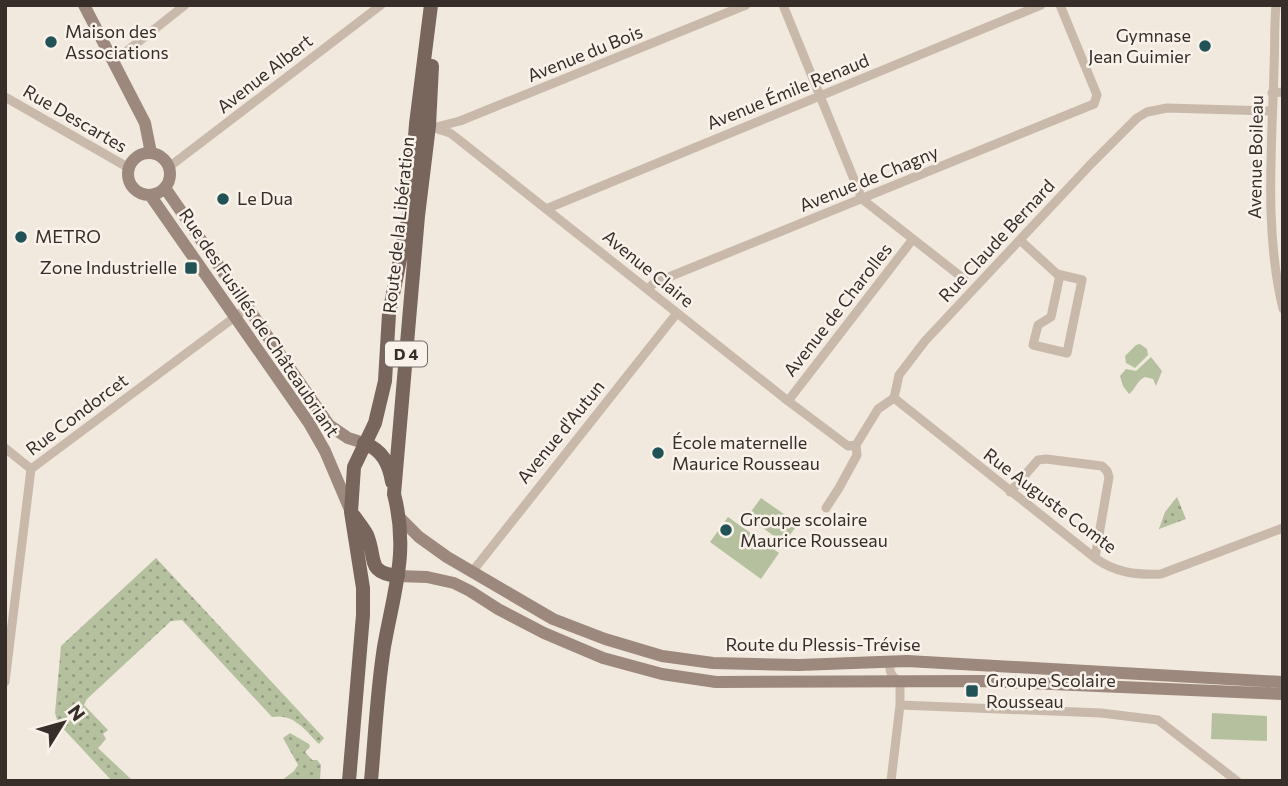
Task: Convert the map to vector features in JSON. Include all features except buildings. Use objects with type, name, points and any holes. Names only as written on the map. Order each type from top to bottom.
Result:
[{"type":"main road","points":[[84,5],[145,123],[151,153]]},
{"type":"main road","name":"Route de la Libération","points":[[371,781],[384,649],[402,539],[394,494],[427,126],[432,5]]},
{"type":"main road","name":"Route de la Libération","points":[[349,781],[363,602],[351,512],[354,467],[374,423],[385,380],[389,314],[427,126]]},
{"type":"main road","points":[[151,153],[159,156],[169,167],[170,178],[165,188],[150,195],[132,187],[128,178],[129,168],[134,160],[142,155],[151,153]]},
{"type":"main road","name":"Rue des Fusillés de Châteaubriant","points":[[165,188],[329,425],[348,438],[364,443]]},
{"type":"main road","name":"Rue des Fusillés de Châteaubriant","points":[[150,195],[309,423],[325,451],[351,512]]},
{"type":"main road","points":[[364,443],[376,448],[386,460],[394,494]]},
{"type":"main road","points":[[351,512],[367,535],[376,569],[383,575],[398,576]]},
{"type":"main road","name":"Route du Plessis-Trévise","points":[[400,518],[422,539],[472,572],[553,619],[605,639],[662,656],[713,663],[799,665],[907,661],[1283,682]]},
{"type":"main road","name":"Route du Plessis-Trévise","points":[[398,576],[443,579],[470,590],[498,609],[544,633],[603,658],[662,674],[716,682],[982,681],[1283,694]]},
{"type":"main road","name":"Route de la Libération","points":[[356,714],[357,781]]},
{"type":"street","points":[[113,62],[185,5]]},
{"type":"street","name":"Avenue Albert","points":[[169,167],[381,5]]},
{"type":"street","name":"Avenue du Bois","points":[[427,126],[451,125],[746,5]]},
{"type":"street","points":[[783,5],[862,198],[964,279]]},
{"type":"street","name":"Avenue Émile Renaud","points":[[546,208],[1041,5]]},
{"type":"street","name":"Avenue de Chagny","points":[[648,289],[654,283],[1094,104],[1097,94],[1060,5]]},
{"type":"street","name":"Avenue Boileau","points":[[1276,5],[1271,111],[1271,234],[1283,309]]},
{"type":"street","points":[[1272,93],[1283,92]]},
{"type":"street","name":"Rue Descartes","points":[[5,97],[129,168]]},
{"type":"street","name":"Rue Claude Bernard","points":[[826,508],[857,455],[856,445],[878,409],[894,398],[895,386],[905,365],[1137,118],[1147,112],[1167,108],[1271,111]]},
{"type":"street","name":"Avenue Claire","points":[[427,126],[458,139],[788,401],[848,446],[856,445]]},
{"type":"street","name":"Avenue de Charolles","points":[[788,401],[913,239]]},
{"type":"street","points":[[1020,240],[1060,275],[1082,279],[1067,352],[1033,345],[1038,325],[1051,317],[1060,275]]},
{"type":"street","name":"Rue Condorcet","points":[[5,682],[31,468],[247,308]]},
{"type":"street","name":"Avenue d'Autun","points":[[472,572],[677,313]]},
{"type":"street","name":"Rue Auguste Comte","points":[[894,398],[1095,558],[1124,573],[1161,574],[1283,528]]},
{"type":"street","points":[[5,447],[31,468]]},
{"type":"street","points":[[1010,492],[1038,460],[1046,458],[1102,466],[1109,477],[1095,558]]},
{"type":"street","points":[[891,781],[900,705],[900,681],[907,674],[907,661]]},
{"type":"street","points":[[890,662],[890,673],[900,681]]},
{"type":"street","points":[[900,705],[1101,713],[1158,720],[1237,781]]},
{"type":"green space","points":[[1140,344],[1147,349],[1148,355],[1135,368],[1126,363],[1125,356]]},
{"type":"green space","points":[[1151,357],[1162,371],[1156,386],[1153,379],[1145,377],[1129,394],[1120,376],[1126,369],[1136,371]]},
{"type":"green space","points":[[1177,497],[1186,519],[1159,529],[1165,512]]},
{"type":"green space","points":[[761,498],[798,524],[784,543],[747,517]]},
{"type":"green space","points":[[728,517],[779,553],[761,579],[710,542]]},
{"type":"green space","points":[[156,558],[324,738],[319,744],[293,720],[280,716],[272,717],[182,620],[171,621],[87,699],[84,705],[108,730],[103,734],[106,739],[98,748],[133,781],[112,781],[58,723],[55,713],[61,646]]},
{"type":"green space","points":[[1212,713],[1267,716],[1267,741],[1211,739]]},
{"type":"green space","points":[[290,733],[309,744],[310,747],[305,752],[321,765],[320,779],[317,781],[281,781],[298,765],[283,738]]},
{"type":"place","name":"Maison des Associations","points":[[51,42]]},
{"type":"place","name":"Gymnase Jean Guimier","points":[[1205,46]]},
{"type":"place","name":"Le Dua","points":[[223,199]]},
{"type":"place","name":"METRO","points":[[21,237]]},
{"type":"place","name":"Zone Industrielle","points":[[191,268]]},
{"type":"place","name":"École maternelle Maurice Rousseau","points":[[658,453]]},
{"type":"place","name":"Groupe scolaire Maurice Rousseau","points":[[726,530]]},
{"type":"place","name":"Groupe Scolaire Rousseau","points":[[972,691]]}]
